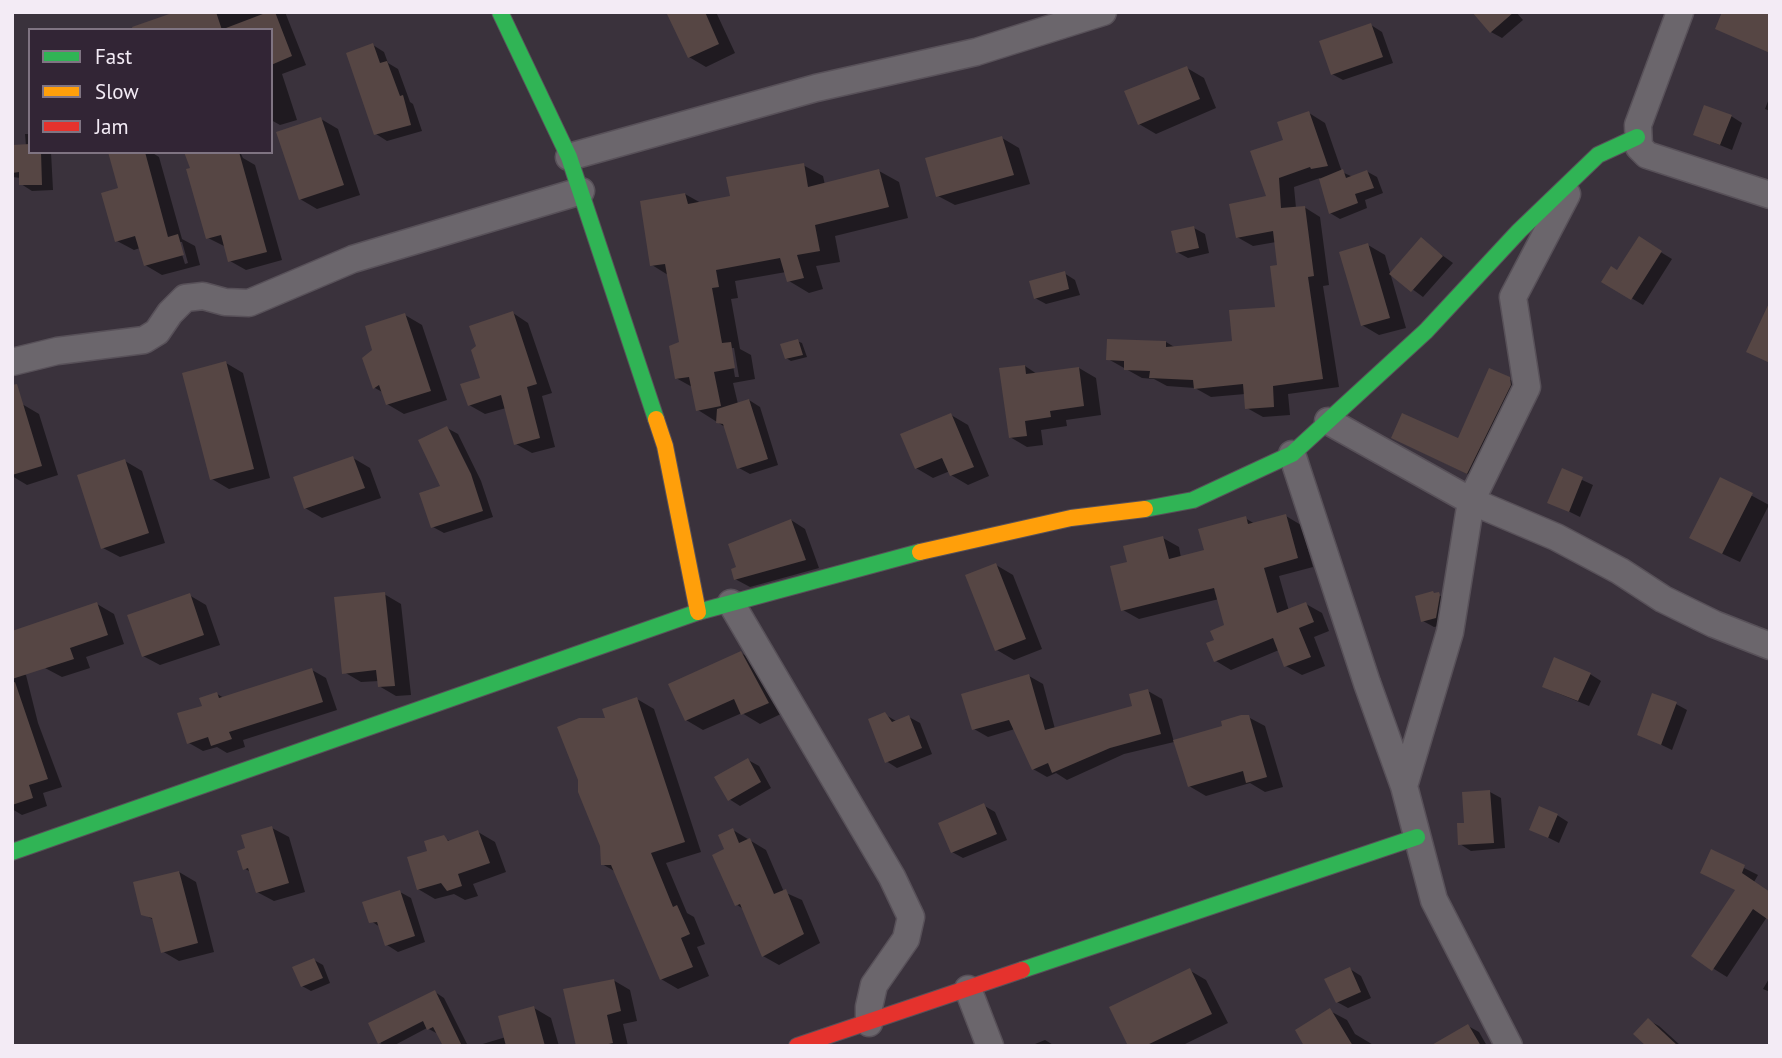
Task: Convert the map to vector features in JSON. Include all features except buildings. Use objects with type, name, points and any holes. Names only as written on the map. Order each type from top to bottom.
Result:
[{"type":"street","points":[[500,12],[569,157],[582,191],[665,446],[698,612]]},
{"type":"street","points":[[569,157],[816,88],[976,52],[1103,12]]},
{"type":"street","points":[[1680,12],[1638,125],[1639,147],[1647,155],[1770,195]]},
{"type":"street","points":[[12,852],[698,612],[892,558],[1005,531],[1193,500],[1292,454],[1426,331],[1519,231],[1598,155],[1637,137]]},
{"type":"street","points":[[1404,786],[1450,632],[1471,501],[1527,387],[1513,297],[1578,174]]},
{"type":"street","points":[[12,362],[57,351],[144,340],[157,332],[184,298],[203,296],[225,302],[249,303],[353,259],[582,191]]},
{"type":"street","points":[[1328,421],[1471,501],[1556,537],[1620,571],[1663,599],[1714,624],[1770,646]]},
{"type":"street","points":[[1292,454],[1404,786],[1434,900],[1509,1046]]},
{"type":"street","points":[[731,603],[892,877],[911,917],[906,939],[874,985],[869,1023]]},
{"type":"street","points":[[797,1046],[1417,836]]},
{"type":"street","points":[[968,989],[990,1046]]},
{"type":"traffic: fast","points":[[500,12],[569,157],[656,419]]},
{"type":"traffic: fast","points":[[1145,509],[1193,500],[1292,454],[1426,331],[1519,231],[1598,155],[1637,137]]},
{"type":"traffic: fast","points":[[12,852],[698,612],[920,552]]},
{"type":"traffic: fast","points":[[1022,970],[1417,837]]},
{"type":"traffic: slow","points":[[656,419],[665,446],[698,612]]},
{"type":"traffic: slow","points":[[920,552],[1071,518],[1145,509]]},
{"type":"traffic: jam","points":[[797,1046],[1022,970]]}]
